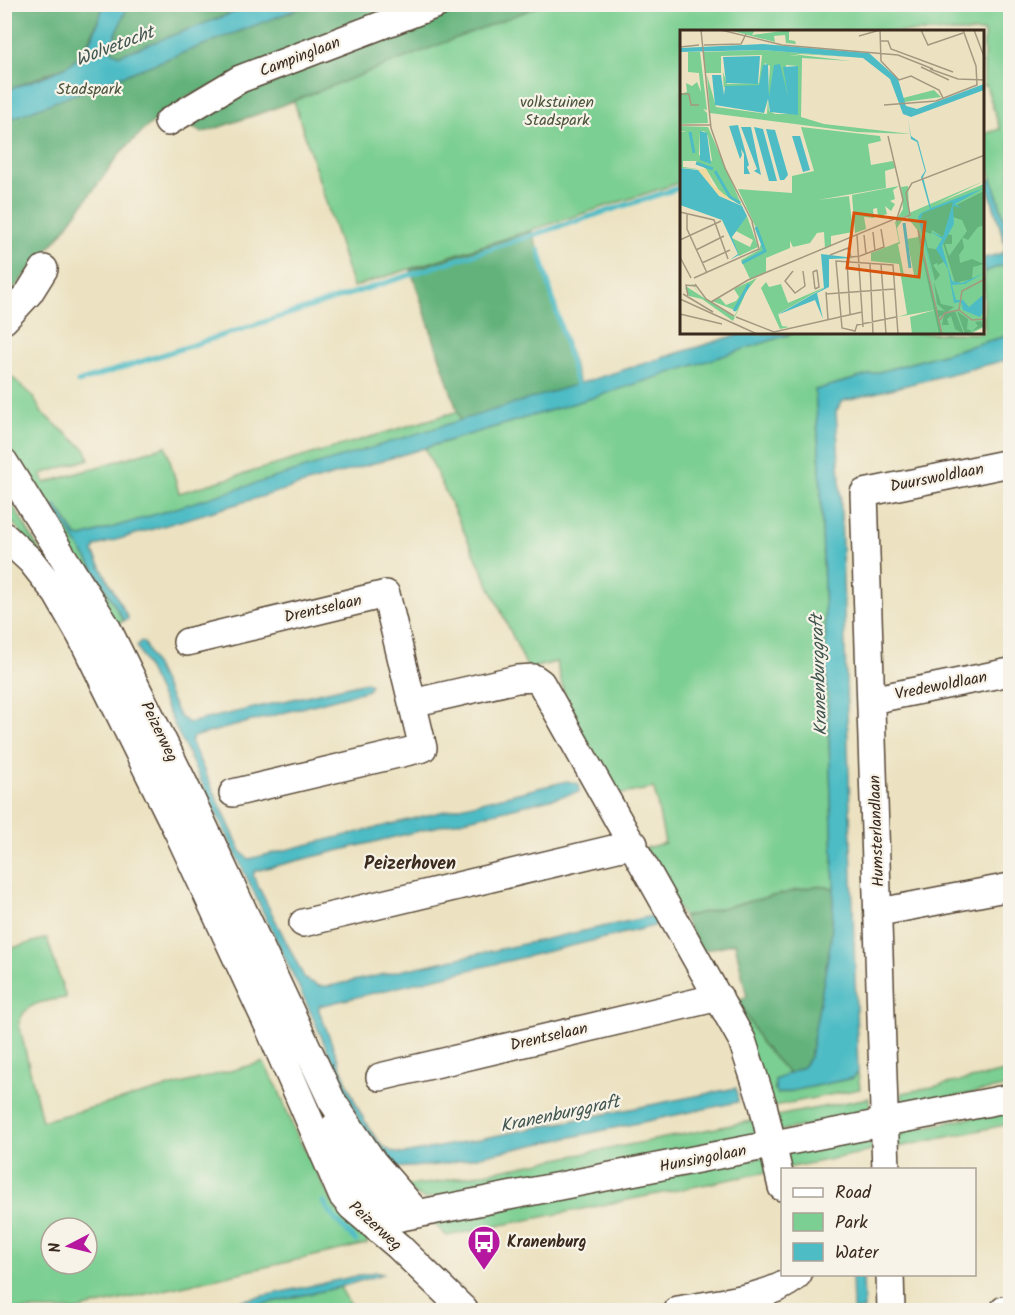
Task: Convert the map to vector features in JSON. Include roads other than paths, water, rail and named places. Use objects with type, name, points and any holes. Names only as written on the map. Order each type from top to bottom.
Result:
[{"type":"street","name":"Campinglaan","points":[[168,122],[240,79],[437,4]]},
{"type":"street","points":[[4,320],[29,293],[44,269]]},
{"type":"street","name":"Peizerweg","points":[[4,462],[106,626],[332,1101],[340,1143],[352,1169],[368,1193],[407,1216]]},
{"type":"street","name":"Duurswoldlaan","points":[[864,493],[1011,463]]},
{"type":"street","name":"Humsterlandlaan","points":[[864,493],[880,912],[886,1168]]},
{"type":"street","name":"Peizerweg","points":[[4,536],[31,561],[57,594],[81,636],[178,832],[268,1025],[342,1195],[352,1207],[412,1259],[464,1311]]},
{"type":"street","name":"Drentselaan","points":[[187,642],[386,594],[423,748],[233,793]]},
{"type":"street","name":"Vredewoldlaan","points":[[871,700],[1011,672]]},
{"type":"street","points":[[412,703],[517,679],[534,678],[549,693],[719,997],[749,1059],[781,1180]]},
{"type":"street","points":[[303,923],[634,844]]},
{"type":"street","points":[[880,912],[1011,887]]},
{"type":"street","name":"Drentselaan","points":[[380,1077],[719,997]]},
{"type":"street","points":[[268,1025],[292,1014]]},
{"type":"street","name":"Hunsingolaan","points":[[407,1216],[1011,1098]]},
{"type":"street","points":[[678,1311],[771,1291],[790,1284],[797,1276]]},
{"type":"street","points":[[890,1276],[891,1311]]},
{"type":"street","points":[[1004,1311],[1011,1309]]},
{"type":"water","points":[[104,5],[128,5],[111,46],[113,52],[120,55],[254,5],[308,5],[5,121],[5,91],[36,80],[77,59],[90,42]]},
{"type":"water","points":[[992,179],[1010,238],[1010,263],[985,272],[985,258],[1003,253],[1006,247],[986,180]]},
{"type":"water","points":[[740,334],[791,334],[592,398],[96,546],[93,552],[127,620],[123,620],[101,580],[53,507],[56,505],[76,536],[82,537]]},
{"type":"water","points":[[1010,335],[1010,359],[843,401],[836,411],[858,1072],[853,1078],[778,1094],[775,1091],[775,1080],[803,1067],[810,1057],[831,940],[834,888],[820,466],[815,390]]},
{"type":"water","points":[[141,641],[179,716],[189,723],[366,682],[371,685],[368,690],[193,737],[191,742],[242,853],[249,859],[567,781],[579,784],[579,792],[255,871],[253,876],[305,979],[319,986],[330,986],[652,916],[657,922],[654,926],[319,1006],[355,1102],[373,1134],[383,1146],[393,1152],[404,1154],[736,1088],[738,1102],[438,1165],[394,1168],[361,1126],[306,1002],[137,646]]},
{"type":"water","points":[[375,1272],[383,1274],[340,1287],[236,1310],[197,1310]]},
{"type":"water","points":[[852,1276],[863,1276],[864,1310],[853,1310]]},
{"type":"waterway","points":[[78,382],[680,188]]},
{"type":"waterway","points":[[539,250],[579,392]]},
{"type":"waterway","name":"Kranenburggraft","points":[[323,1202],[334,1218],[356,1241]]},
{"type":"place","name":"Kranenburg","points":[[484,1271]]},
{"type":"district","name":"Peizerhoven","points":[[410,864]]},
{"type":"water label","name":"Wolvetocht","points":[[115,47]]},
{"type":"park label","name":"Stadspark","points":[[89,89]]},
{"type":"park label","name":"volkstuinen Stadspark","points":[[557,111]]}]
